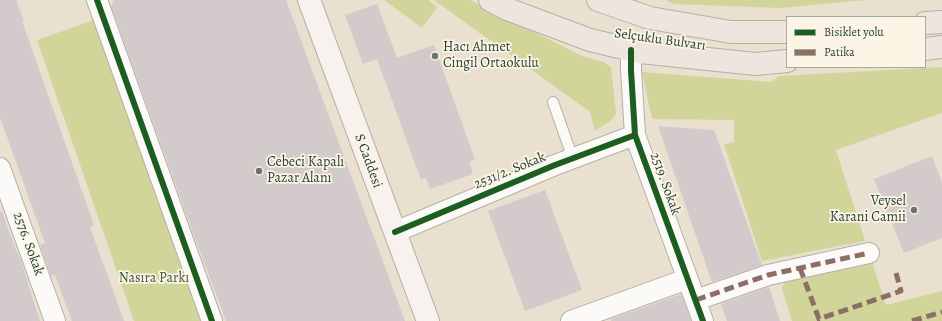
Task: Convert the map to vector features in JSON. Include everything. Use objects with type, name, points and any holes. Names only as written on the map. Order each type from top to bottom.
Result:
[{"type":"main road","name":"S Caddesi","points":[[309,0],[428,321]]},
{"type":"main road","name":"Selçuklu Bulvarı","points":[[490,0],[507,9],[590,40],[632,50],[668,56],[756,64],[786,61]]},
{"type":"main road","name":"Selçuklu Bulvarı","points":[[598,0],[650,18],[730,32],[786,32]]},
{"type":"main road","points":[[926,23],[942,22]]},
{"type":"main road","points":[[926,49],[942,47]]},
{"type":"street","points":[[97,0],[212,321]]},
{"type":"street","name":"2519. Sokak","points":[[632,50],[631,70],[635,134],[703,321]]},
{"type":"street","name":"2531/2. Sokak","points":[[395,232],[635,134]]},
{"type":"street","name":"2576. Sokak","points":[[0,168],[56,321]]},
{"type":"street","points":[[696,300],[768,275],[869,253]]},
{"type":"street","points":[[571,321],[687,279]]},
{"type":"lane","points":[[553,102],[573,159]]},
{"type":"green space","points":[[384,0],[428,0],[437,7],[422,28]]},
{"type":"green space","points":[[434,0],[470,0],[582,56],[603,62],[611,67],[616,113],[614,118],[595,131],[590,112]]},
{"type":"green space","points":[[665,0],[866,0],[780,8],[674,4]]},
{"type":"green space","name":"Nasıra Parkı","points":[[94,20],[204,321],[134,321],[37,40]]},
{"type":"green space","points":[[942,67],[942,113],[836,150],[865,241],[762,261],[724,144],[734,142],[734,120],[652,119],[642,72],[771,82],[779,76]]},
{"type":"green space","points":[[869,253],[886,305],[942,291],[942,321],[792,321],[782,288],[790,270]]},
{"type":"building","points":[[0,0],[16,0],[24,21],[22,21],[94,225],[90,227],[124,321],[72,321],[55,275],[51,276],[40,245],[45,243],[0,117]]},
{"type":"building","name":"Cebeci Kapalı Pazar Alanı","points":[[114,0],[286,0],[405,321],[226,321],[111,6]]},
{"type":"building","points":[[377,4],[397,58],[434,45],[475,160],[469,162],[473,174],[430,189],[426,178],[421,180],[377,59],[363,64],[345,15]]},
{"type":"building","points":[[658,126],[714,130],[762,265],[712,282]]},
{"type":"building","name":"Veysel Karani Camii","points":[[932,156],[942,182],[942,238],[904,253],[874,179]]},
{"type":"building","points":[[545,190],[582,290],[525,311],[488,211]]},
{"type":"building","points":[[0,212],[2,212],[18,253],[40,321],[0,321]]},
{"type":"building","points":[[769,287],[780,321],[727,321],[721,304]]},
{"type":"building","points":[[681,294],[691,321],[611,321],[611,319]]},
{"type":"marked path","points":[[696,300],[768,275],[869,253]]},
{"type":"marked path","points":[[800,268],[819,319],[901,291],[896,273]]},
{"type":"marked path","points":[[912,321],[942,312]]},
{"type":"cycle path","points":[[97,0],[212,321]]},
{"type":"cycle path","points":[[631,50],[635,135],[703,321]]},
{"type":"cycle path","points":[[395,232],[555,165],[635,135]]},
{"type":"place","name":"Hacı Ahmet Cingil Ortaokulu","points":[[435,56]]},
{"type":"place","name":"Cebeci Kapalı Pazar Alanı","points":[[259,171]]},
{"type":"place","name":"Veysel Karani Camii","points":[[914,210]]}]
